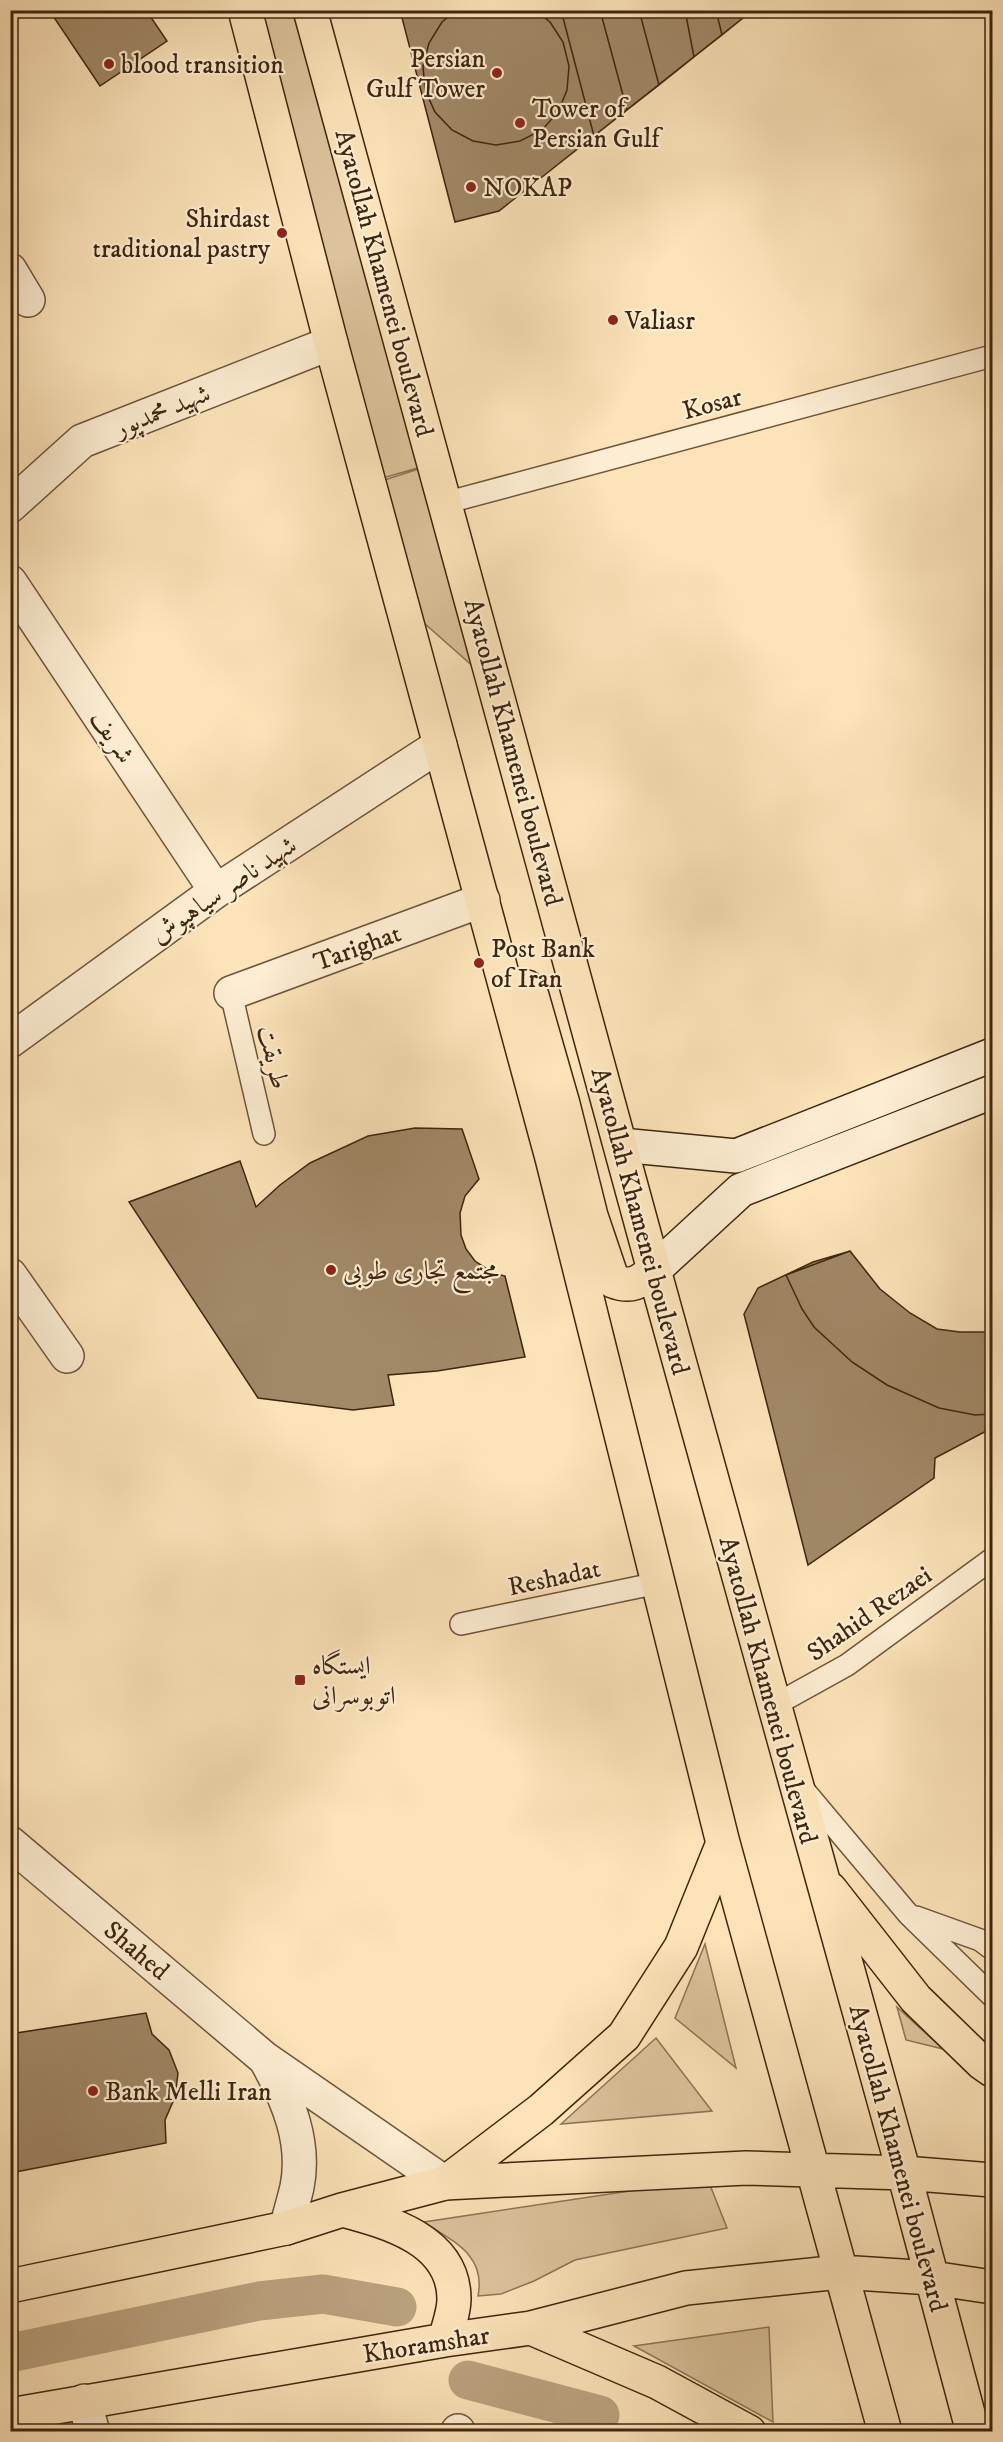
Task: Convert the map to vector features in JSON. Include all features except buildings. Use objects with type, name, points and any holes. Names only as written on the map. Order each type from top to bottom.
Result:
[{"type":"main road","points":[[245,10],[331,343],[552,1158],[723,1843],[885,2432]]},
{"type":"main road","name":"Ayatollah Khamenei boulevard","points":[[310,10],[773,1706],[904,2173],[973,2432]]},
{"type":"main road","points":[[485,909],[532,996],[563,1104],[591,1216],[613,1281],[625,1286],[636,1285],[654,1270]]},
{"type":"main road","points":[[445,2183],[541,2110],[624,2036],[681,1947],[723,1843]]},
{"type":"main road","points":[[820,1876],[916,1999],[982,2063],[993,2070]]},
{"type":"main road","points":[[10,2286],[286,2228],[342,2210],[445,2183],[746,2168],[904,2173],[993,2180]]},
{"type":"main road","points":[[342,2210],[385,2222],[411,2233],[433,2251],[445,2265],[452,2283],[454,2298],[445,2340]]},
{"type":"main road","name":"Khoramshar","points":[[10,2415],[89,2416],[445,2340],[531,2328],[686,2288],[840,2272],[932,2278],[993,2288]]},
{"type":"main road","points":[[531,2328],[657,2382],[749,2432]]},
{"type":"street","points":[[10,270],[28,300]]},
{"type":"street","name":"شهید محمدپور","points":[[10,506],[82,441],[331,343]]},
{"type":"street","name":"شریف","points":[[10,582],[216,891]]},
{"type":"street","name":"شهید ناصر سیاهپوش","points":[[10,1041],[216,891],[440,745]]},
{"type":"street","name":"Tarighat","points":[[231,993],[485,909]]},
{"type":"street","points":[[621,1145],[736,1156],[993,1055]]},
{"type":"street","points":[[654,1270],[741,1190],[993,1092]]},
{"type":"street","points":[[10,1275],[67,1356]]},
{"type":"street","name":"Shahed","points":[[10,1843],[264,2058],[445,2183]]},
{"type":"street","name":"Shahed","points":[[264,2058],[286,2097],[298,2139],[297,2184],[286,2228]]},
{"type":"lane","name":"Kosar","points":[[446,502],[993,356]]},
{"type":"lane","name":"طریقت","points":[[231,993],[264,1134]]},
{"type":"lane","name":"Shahid Rezaei","points":[[773,1706],[847,1665],[993,1558]]},
{"type":"lane","name":"Reshadat","points":[[461,1624],[658,1582]]},
{"type":"lane","points":[[793,1777],[909,1915],[993,1996]]},
{"type":"lane","points":[[909,1915],[980,1940],[993,1949]]},
{"type":"shaded area","points":[[245,11],[310,11],[435,463],[369,482]]},
{"type":"shaded area","points":[[434,464],[493,684],[406,607],[372,484]]},
{"type":"shaded area","points":[[705,1944],[736,2068],[675,2018]]},
{"type":"shaded area","points":[[897,2007],[943,2049],[906,2040]]},
{"type":"shaded area","points":[[656,2038],[712,2111],[561,2124]]},
{"type":"shaded area","points":[[710,2185],[727,2228],[575,2260],[534,2281],[501,2294],[478,2296],[477,2270],[472,2260],[456,2243],[424,2222],[663,2186]]},
{"type":"shaded area","points":[[769,2327],[773,2422],[634,2346]]},
{"type":"waterway","points":[[10,2353],[259,2301],[323,2294],[397,2307]]},
{"type":"waterway","points":[[468,2380],[600,2415]]},
{"type":"place","name":"blood transition","points":[[109,64]]},
{"type":"place","name":"Persian Gulf Tower","points":[[497,73]]},
{"type":"place","name":"Tower of Persian Gulf","points":[[520,123]]},
{"type":"place","name":"NOKAP","points":[[471,187]]},
{"type":"place","name":"Shirdast traditional pastry","points":[[282,233]]},
{"type":"place","name":"Valiasr","points":[[613,320]]},
{"type":"place","name":"Post Bank of Iran","points":[[479,963]]},
{"type":"place","name":"مجتمع تجاری طوبی","points":[[331,1270]]},
{"type":"place","name":"ایستگاه اتوبوسرانی","points":[[300,1680]]},
{"type":"place","name":"Bank Melli Iran","points":[[93,2091]]}]
